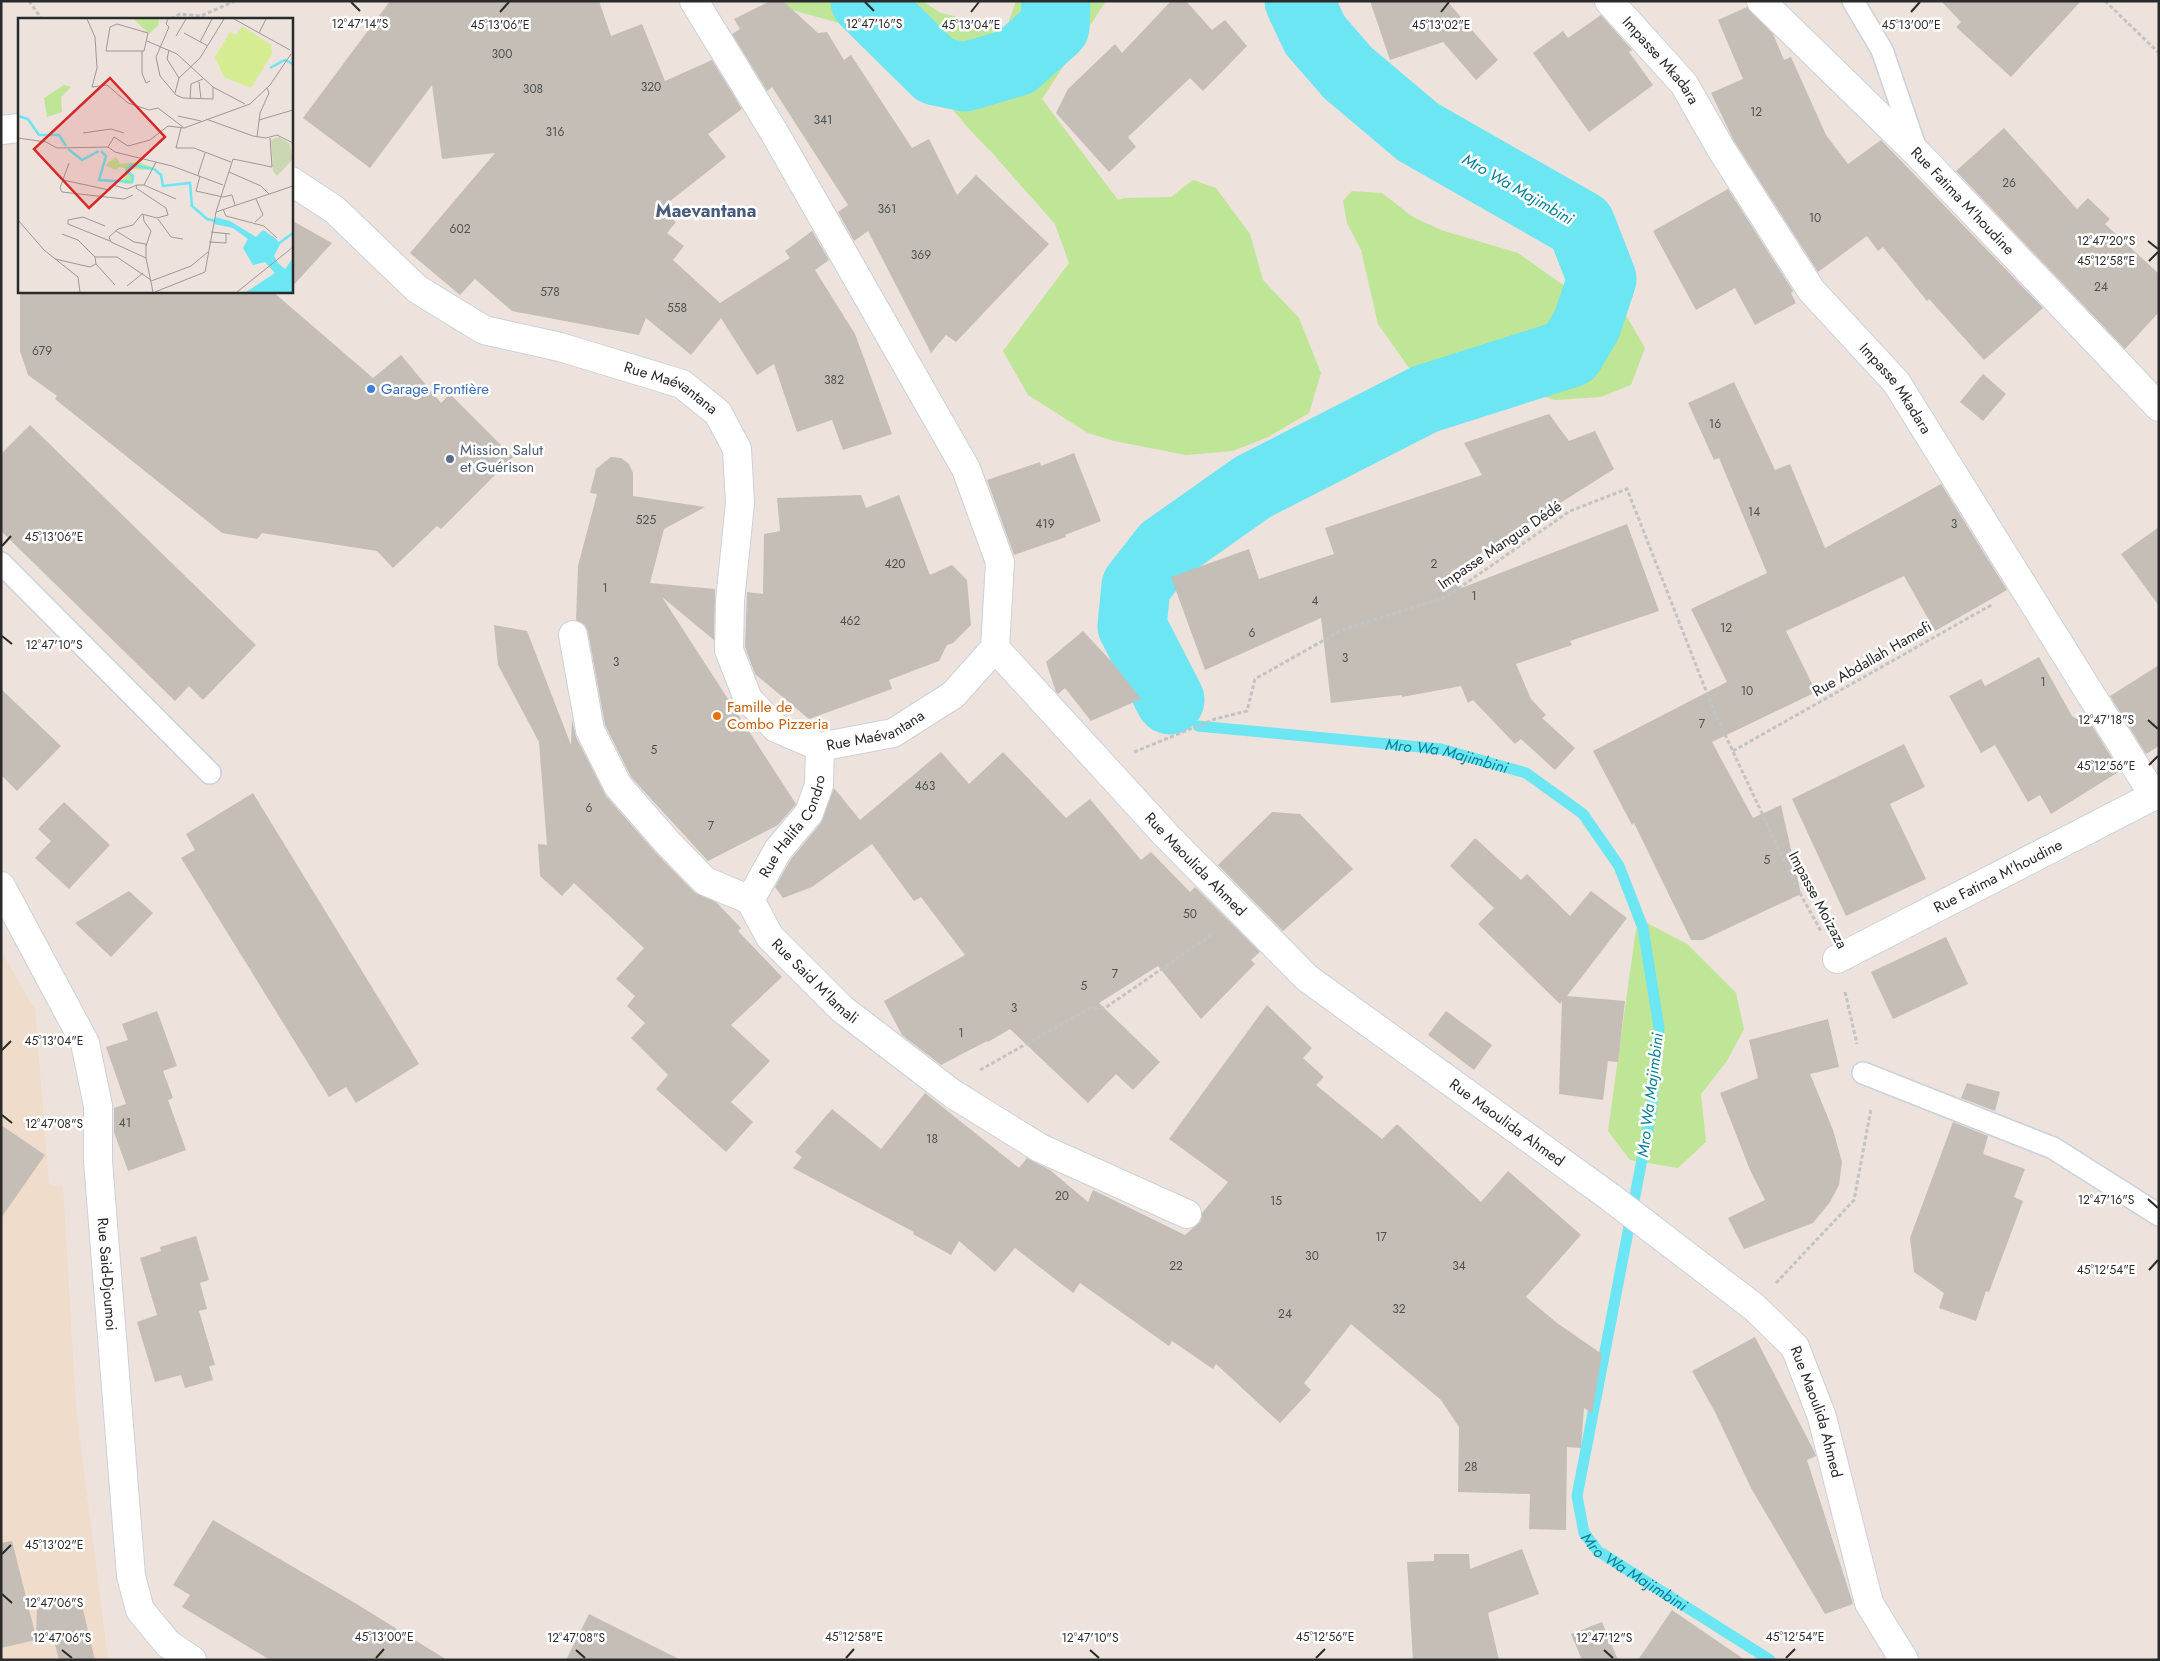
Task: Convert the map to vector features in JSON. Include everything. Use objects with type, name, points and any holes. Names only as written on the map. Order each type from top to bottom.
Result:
[{"type":"street","points":[[694,1],[774,132],[966,469],[1000,562],[996,648]]},
{"type":"street","name":"Impasse Mkadara","points":[[1609,1],[1684,84],[1721,149],[1811,290],[1896,382],[2156,794]]},
{"type":"street","name":"Rue Fatima M'houdine","points":[[1761,1],[1918,154],[2159,407]]},
{"type":"street","points":[[1,130],[18,128]]},
{"type":"street","name":"Rue Maévantana","points":[[292,182],[335,210],[417,289],[484,330],[560,347],[682,384],[718,414],[737,449],[740,503],[730,601],[729,650],[748,699],[776,728],[820,747],[893,733],[953,695],[996,648]]},
{"type":"street","points":[[573,635],[590,730],[618,786],[668,843],[705,881],[750,900]]},
{"type":"street","name":"Rue Maoulida Ahmed","points":[[996,648],[1166,835],[1307,978],[1660,1234],[1754,1307],[1795,1347],[1822,1417],[1868,1603],[1904,1660]]},
{"type":"street","name":"Rue Halifa Condro","points":[[750,900],[778,850],[809,813],[819,785],[820,747]]},
{"type":"street","name":"Rue Fatima M'houdine","points":[[1837,959],[2156,794]]},
{"type":"street","name":"Rue Said-Djoumoi","points":[[1,886],[85,1042],[98,1106],[98,1161],[131,1576],[140,1610],[168,1644],[192,1660]]},
{"type":"street","name":"Rue Said M'lamali","points":[[750,900],[770,937],[842,1009],[953,1094],[1040,1148],[1187,1214]]},
{"type":"lane","points":[[1853,1],[1882,50],[1918,154]]},
{"type":"lane","points":[[1,563],[210,773]]},
{"type":"lane","points":[[1863,1073],[2053,1148],[2159,1215]]},
{"type":"path","points":[[29,1],[41,18]]},
{"type":"path","points":[[173,18],[180,14],[201,16],[235,1]]},
{"type":"path","points":[[2105,1],[2159,53]]},
{"type":"path","name":"Impasse Moizaza","points":[[1627,489],[1714,711],[1797,888],[1837,959],[1871,1112],[1854,1200],[1754,1307]]},
{"type":"path","name":"Impasse Mangua Dédé","points":[[1108,772],[1136,750],[1215,719],[1247,711],[1255,679],[1342,630],[1446,597],[1570,512],[1627,489]]},
{"type":"path","name":"Rue Abdallah Hamefi","points":[[1733,752],[1913,648],[2024,587]]},
{"type":"path","points":[[953,1094],[984,1066],[1090,1008],[1105,1008],[1243,913]]},
{"type":"shaded area","points":[[1,951],[35,1010],[49,1184],[63,1187],[76,1409],[108,1660],[1,1660]]},
{"type":"green space","points":[[776,1],[922,1],[941,13],[975,21],[1005,32],[1016,1],[1106,1],[1042,99],[1118,200],[1125,198],[1171,197],[1193,180],[1216,188],[1250,234],[1263,280],[1299,318],[1321,373],[1309,413],[1268,437],[1233,451],[1186,455],[1114,441],[1088,433],[1028,395],[1003,351],[1069,263],[1055,224],[970,130],[916,66],[899,51],[867,27],[835,22],[789,9]]},
{"type":"green space","points":[[1352,191],[1382,193],[1413,217],[1441,230],[1518,253],[1580,297],[1627,317],[1645,348],[1631,385],[1601,397],[1555,400],[1542,396],[1500,399],[1478,412],[1421,385],[1378,324],[1361,250],[1347,223],[1343,201]]},
{"type":"green space","points":[[1647,923],[1687,944],[1736,993],[1744,1029],[1727,1061],[1701,1094],[1706,1142],[1678,1168],[1630,1160],[1608,1131],[1636,929]]},
{"type":"building","points":[[390,1],[599,1],[611,36],[642,24],[665,81],[712,60],[742,109],[708,134],[726,157],[660,209],[676,222],[667,233],[684,246],[673,260],[720,303],[790,258],[785,251],[812,231],[829,260],[815,270],[855,334],[892,434],[843,450],[832,420],[797,432],[774,364],[757,375],[721,318],[691,355],[646,318],[639,335],[512,311],[475,279],[460,295],[410,253],[495,153],[442,159],[432,85],[370,168],[303,118]]},
{"type":"building","points":[[770,1],[783,1],[818,33],[827,32],[844,60],[851,55],[912,148],[929,139],[957,195],[976,175],[1049,244],[956,342],[946,335],[931,353],[868,231],[854,241],[838,212],[848,205],[772,87],[767,91],[732,34],[740,29],[734,19]]},
{"type":"building","points":[[1171,1],[1186,1],[1212,30],[1225,20],[1247,46],[1203,91],[1190,78],[1128,137],[1136,147],[1109,172],[1056,113],[1068,89],[1115,44],[1122,53]]},
{"type":"building","points":[[1370,1],[1447,1],[1498,60],[1476,80],[1443,42],[1390,60]]},
{"type":"building","points":[[1941,1],[2081,1],[2011,77],[1956,27],[1961,22]]},
{"type":"building","points":[[1747,7],[1773,34],[1784,60],[1791,57],[1826,135],[1848,164],[1881,140],[2043,308],[1984,360],[1929,299],[1927,301],[1883,247],[1878,251],[1867,236],[1818,272],[1734,141],[1711,93],[1743,79],[1718,20]]},
{"type":"building","points":[[1601,15],[1632,50],[1629,52],[1653,85],[1589,132],[1533,53],[1563,31],[1568,38]]},
{"type":"building","points":[[2004,128],[2077,209],[2088,198],[2110,219],[2105,224],[2159,274],[2159,312],[2125,349],[1956,171]]},
{"type":"building","points":[[1728,189],[1793,291],[1791,293],[1796,303],[1755,325],[1735,288],[1696,310],[1653,231]]},
{"type":"building","points":[[292,221],[332,243],[292,287]]},
{"type":"building","points":[[20,292],[273,292],[373,378],[401,355],[441,403],[450,394],[513,457],[441,529],[437,526],[393,568],[377,551],[262,533],[257,539],[222,533],[55,399],[57,396],[28,375],[20,351]]},
{"type":"building","points":[[1983,374],[2006,394],[1983,421],[1960,402]]},
{"type":"building","points":[[1734,382],[1775,470],[1790,464],[1825,548],[1941,484],[2007,590],[1935,631],[1904,576],[1786,631],[1816,692],[1712,742],[1753,818],[1781,805],[1801,894],[1703,940],[1691,940],[1634,823],[1632,825],[1593,751],[1727,682],[1691,609],[1767,573],[1719,458],[1714,460],[1688,403]]},
{"type":"building","points":[[1549,414],[1569,441],[1595,431],[1614,469],[1451,572],[1459,589],[1627,524],[1659,611],[1570,641],[1572,645],[1516,664],[1531,699],[1546,715],[1542,718],[1575,748],[1555,770],[1521,739],[1515,744],[1473,700],[1468,703],[1461,686],[1402,697],[1402,695],[1331,703],[1321,618],[1205,670],[1171,577],[1249,549],[1259,579],[1334,554],[1325,528],[1482,475],[1464,443]]},
{"type":"building","points":[[30,425],[256,645],[203,700],[189,686],[175,701],[1,531],[1,454]]},
{"type":"building","points":[[1074,453],[1101,521],[1065,535],[1066,537],[1014,555],[987,480],[1040,462],[1041,466]]},
{"type":"building","points":[[611,457],[621,458],[629,464],[633,473],[633,496],[705,507],[664,529],[650,583],[715,589],[714,640],[662,597],[796,804],[778,825],[708,861],[631,777],[605,725],[588,632],[585,625],[576,620],[578,566],[597,494],[590,493],[596,469]]},
{"type":"building","points":[[861,495],[866,508],[899,495],[930,575],[952,565],[967,580],[971,625],[953,643],[947,645],[939,661],[889,680],[892,689],[809,719],[755,674],[745,647],[747,592],[763,594],[764,534],[780,531],[777,498]]},
{"type":"building","points":[[2159,527],[2159,606],[2121,554]]},
{"type":"building","points":[[494,625],[527,631],[571,745],[572,720],[576,737],[606,796],[656,853],[694,892],[716,902],[741,928],[738,931],[782,977],[731,1025],[770,1061],[731,1102],[753,1122],[726,1152],[656,1089],[668,1075],[631,1038],[645,1023],[627,1006],[635,996],[616,979],[644,948],[574,883],[562,896],[540,876],[538,844],[547,845],[539,742],[498,665]]},
{"type":"building","points":[[1083,631],[1111,661],[1141,699],[1091,721],[1065,688],[1058,694],[1056,692],[1046,662]]},
{"type":"building","points":[[2039,657],[2072,716],[2075,718],[2084,713],[2120,771],[2051,814],[2040,795],[2028,802],[1995,745],[1981,753],[1949,696],[1981,679],[1985,686]]},
{"type":"building","points":[[2159,665],[2159,746],[2146,754],[2110,696]]},
{"type":"building","points":[[1,689],[61,746],[17,791],[1,775]]},
{"type":"building","points":[[1904,744],[1925,787],[1890,804],[1926,879],[1846,916],[1792,799]]},
{"type":"building","points":[[941,752],[969,784],[1003,752],[1066,818],[1090,799],[1141,860],[1151,852],[1190,892],[1195,887],[1260,952],[1251,960],[1255,964],[1201,1019],[1158,966],[1099,1003],[1160,1062],[1133,1090],[1116,1074],[1088,1103],[1010,1029],[941,1065],[902,1035],[884,1001],[965,955],[921,897],[914,901],[872,844],[812,887],[783,898],[775,887],[791,859],[821,823],[834,788],[860,820]]},
{"type":"building","points":[[253,793],[419,1064],[356,1103],[346,1087],[329,1097],[181,858],[195,850],[186,834]]},
{"type":"building","points":[[64,802],[110,845],[69,889],[35,858],[51,841],[38,829]]},
{"type":"building","points":[[1272,812],[1300,814],[1353,869],[1283,931],[1218,865]]},
{"type":"building","points":[[1475,838],[1521,880],[1527,874],[1570,916],[1591,891],[1627,918],[1567,996],[1625,1001],[1618,1062],[1608,1061],[1603,1100],[1559,1094],[1562,1001],[1560,1004],[1478,924],[1494,908],[1450,866]]},
{"type":"building","points":[[129,891],[153,913],[111,957],[75,923]]},
{"type":"building","points":[[1946,937],[1968,984],[1893,1019],[1871,972]]},
{"type":"building","points":[[1267,1005],[1312,1048],[1303,1058],[1324,1077],[1316,1085],[1382,1139],[1397,1124],[1481,1202],[1508,1171],[1581,1235],[1526,1297],[1557,1323],[1602,1354],[1592,1413],[1584,1408],[1581,1448],[1567,1447],[1566,1530],[1529,1529],[1530,1494],[1458,1492],[1459,1427],[1441,1400],[1351,1324],[1304,1383],[1311,1390],[1280,1423],[1216,1364],[1213,1369],[1172,1341],[1169,1346],[1080,1283],[1073,1293],[1015,1248],[995,1272],[959,1241],[951,1255],[913,1234],[914,1232],[793,1168],[802,1157],[795,1152],[832,1109],[881,1149],[925,1093],[1019,1168],[1027,1158],[1050,1170],[1088,1202],[1093,1190],[1185,1235],[1201,1221],[1202,1213],[1228,1182],[1169,1139]]},
{"type":"building","points":[[157,1011],[177,1066],[163,1071],[173,1098],[168,1100],[186,1150],[128,1171],[114,1132],[114,1108],[126,1104],[106,1047],[128,1040],[122,1024]]},
{"type":"building","points":[[1446,1011],[1492,1045],[1474,1070],[1428,1035]]},
{"type":"building","points":[[1828,1019],[1839,1067],[1810,1074],[1833,1130],[1842,1162],[1839,1185],[1830,1202],[1813,1223],[1744,1249],[1728,1218],[1765,1200],[1750,1170],[1720,1093],[1758,1078],[1749,1040]]},
{"type":"building","points":[[1967,1083],[2000,1092],[1995,1111],[1961,1098]]},
{"type":"building","points":[[1953,1122],[1988,1136],[1983,1154],[2025,1169],[2014,1197],[2023,1201],[1989,1292],[1986,1291],[1976,1321],[1939,1308],[1944,1293],[1914,1272],[1910,1238]]},
{"type":"building","points":[[1,1125],[45,1155],[1,1218]]},
{"type":"building","points":[[196,1236],[209,1280],[200,1283],[207,1309],[199,1311],[215,1365],[209,1366],[213,1380],[185,1388],[181,1375],[155,1382],[137,1322],[157,1315],[140,1258],[161,1251],[160,1247]]},
{"type":"building","points":[[1755,1337],[1816,1456],[1807,1460],[1853,1604],[1825,1614],[1751,1488],[1715,1412],[1692,1371]]},
{"type":"building","points":[[213,1520],[355,1603],[447,1660],[270,1660],[182,1607],[190,1595],[173,1585]]},
{"type":"building","points":[[12,1541],[36,1637],[37,1607],[80,1597],[95,1660],[59,1660],[53,1636],[1,1648],[1,1543]]},
{"type":"building","points":[[1522,1549],[1539,1594],[1488,1613],[1499,1660],[1413,1660],[1407,1562],[1434,1561],[1434,1554],[1469,1554],[1470,1569]]},
{"type":"building","points":[[1672,1610],[1745,1660],[1638,1660]]},
{"type":"building","points":[[589,1614],[681,1660],[566,1660]]},
{"type":"building","points":[[1602,1622],[1618,1660],[1582,1660],[1571,1634]]},
{"type":"waterway","name":"Mro Wa Majimbini","points":[[865,1],[936,71],[965,77],[1016,62],[1055,27],[1056,1]]},
{"type":"waterway","name":"Mro Wa Majimbini","points":[[1170,700],[1132,626],[1136,586],[1165,549],[1253,487],[1425,399],[1570,353],[1587,324],[1602,279],[1581,225],[1418,132],[1348,73],[1315,35],[1299,1]]},
{"type":"waterway","name":"Mro Wa Majimbini","points":[[1198,726],[1441,749],[1526,773],[1583,814],[1619,866],[1643,928],[1659,1028],[1651,1113],[1577,1496],[1584,1533],[1598,1551],[1770,1660]]},
{"type":"place","name":"Garage Frontière","points":[[371,389]]},
{"type":"place","name":"Mission Salut et Guérison","points":[[450,459]]},
{"type":"place","name":"Famille de Combo Pizzeria","points":[[717,716]]},
{"type":"district","name":"Maevantana","points":[[706,211]]}]
